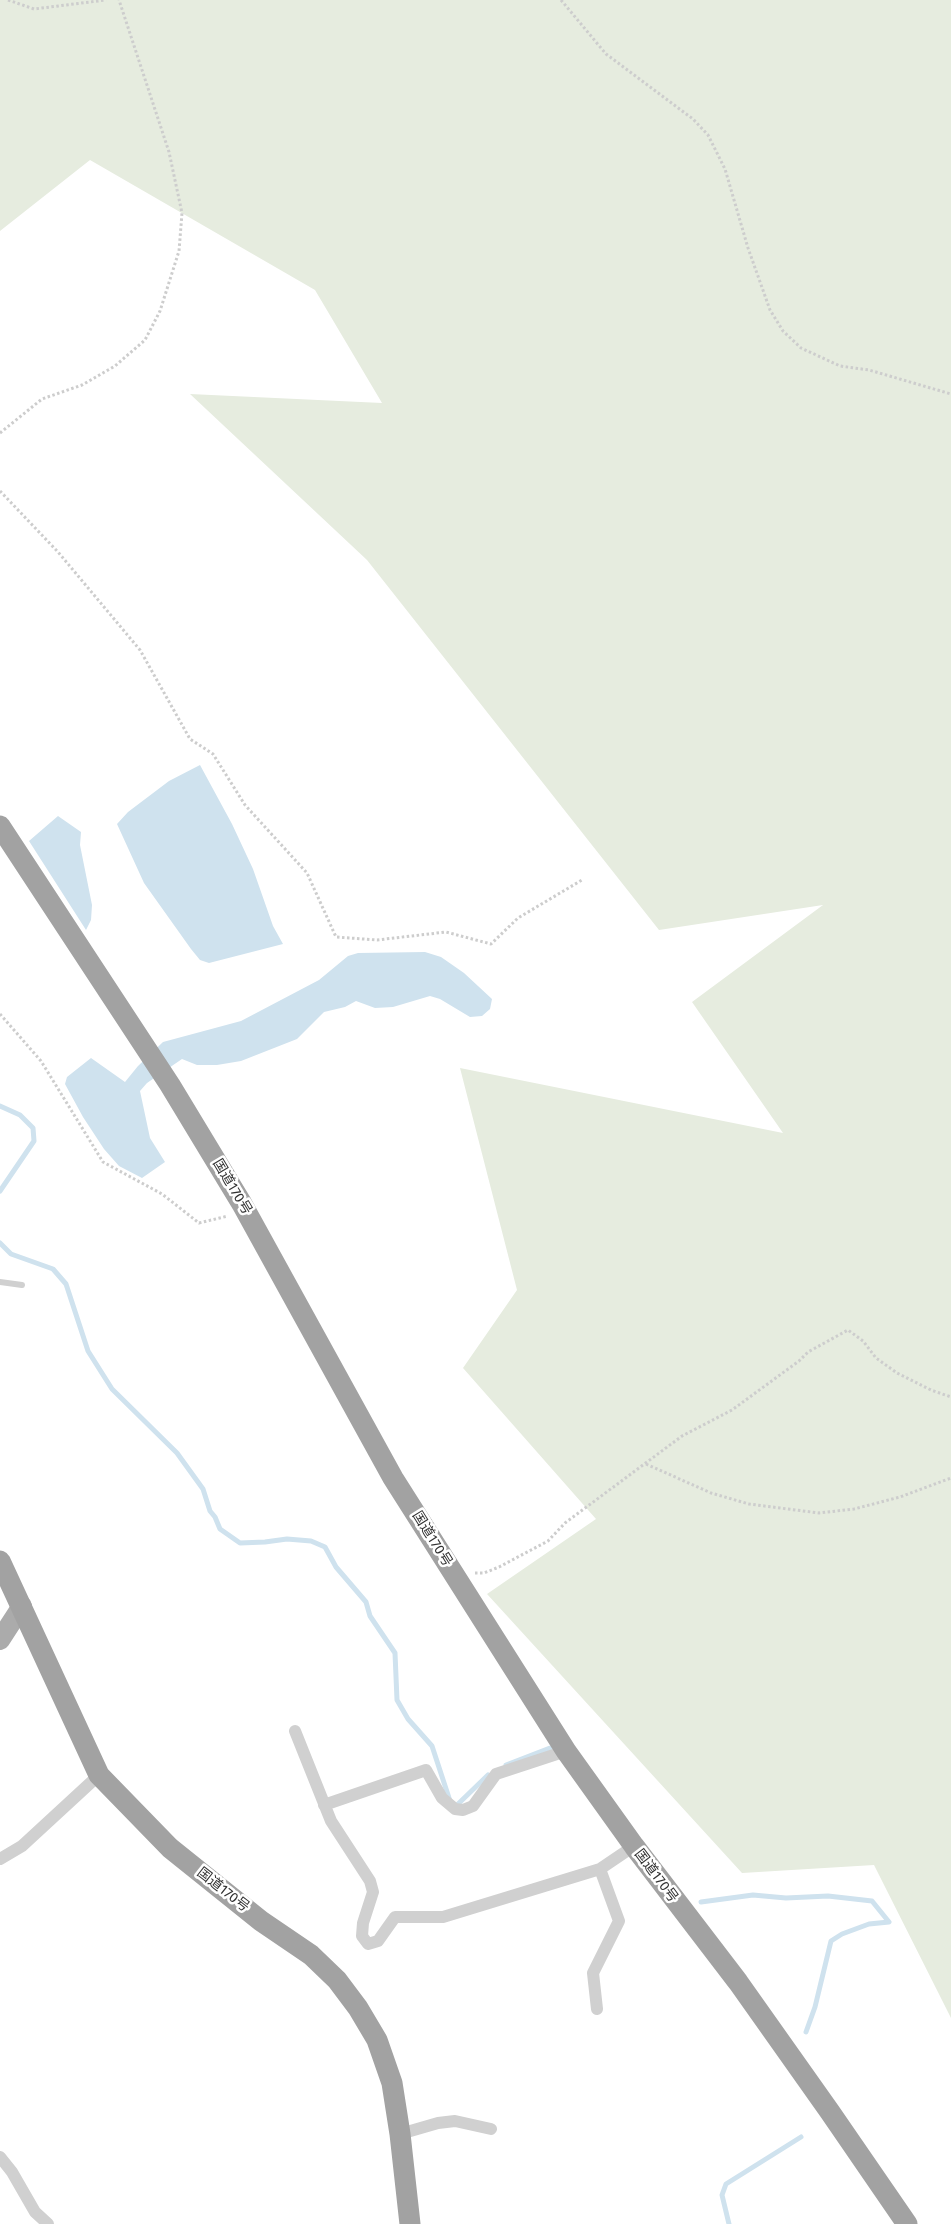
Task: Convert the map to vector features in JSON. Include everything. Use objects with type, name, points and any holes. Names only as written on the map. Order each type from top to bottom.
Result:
[{"type":"highway","name":"国道170号","points":[[0,826],[170,1085],[246,1211],[393,1478],[566,1751],[634,1846],[744,1990],[907,2224]]},
{"type":"highway","name":"国道170号","points":[[0,1561],[99,1775],[170,1848],[261,1921],[311,1955],[337,1980],[358,2008],[377,2040],[392,2083],[410,2224]]},
{"type":"main road","points":[[0,1640],[22,1606]]},
{"type":"street","points":[[295,1730],[331,1821],[370,1881],[373,1892],[363,1923],[362,1936],[368,1944],[378,1941],[395,1917],[443,1917],[600,1869],[634,1846]]},
{"type":"street","points":[[324,1805],[426,1770],[442,1798],[455,1810],[463,1810],[473,1806],[496,1774],[566,1751]]},
{"type":"street","points":[[0,1859],[22,1846],[99,1775]]},
{"type":"street","points":[[597,2009],[593,1974],[619,1921],[600,1869]]},
{"type":"street","points":[[400,2134],[438,2123],[455,2121],[491,2129]]},
{"type":"street","points":[[0,2157],[12,2172],[35,2212],[48,2224]]},
{"type":"lane","points":[[0,1282],[22,1285]]},
{"type":"path","points":[[8,0],[34,9],[106,0]]},
{"type":"path","points":[[0,433],[42,399],[82,385],[115,366],[145,340],[160,311],[179,251],[182,213],[169,152],[119,0]]},
{"type":"path","points":[[561,0],[606,54],[693,119],[708,135],[725,169],[748,248],[770,310],[783,331],[801,348],[840,366],[869,370],[951,394]]},
{"type":"path","points":[[0,491],[58,552],[140,650],[190,739],[213,754],[245,805],[307,873],[336,937],[377,940],[446,932],[492,944],[518,918],[582,880]]},
{"type":"path","points":[[0,1014],[41,1061],[103,1162],[162,1194],[199,1223],[246,1211]]},
{"type":"path","points":[[453,1573],[484,1573],[548,1541],[566,1523],[682,1436],[732,1410],[799,1361],[808,1352],[848,1330],[864,1341],[876,1358],[897,1373],[931,1390],[951,1397]]},
{"type":"path","points":[[646,1464],[711,1493],[749,1504],[819,1513],[854,1509],[900,1498],[951,1478]]},
{"type":"shaded area","points":[[0,0],[951,0],[951,2018],[874,1865],[742,1873],[487,1594],[596,1519],[463,1368],[517,1290],[460,1068],[783,1133],[692,1002],[823,905],[659,930],[367,560],[190,394],[382,403],[315,290],[90,160],[0,231]]},
{"type":"water","points":[[200,765],[232,824],[253,869],[273,926],[283,944],[209,963],[200,960],[191,949],[144,883],[117,824],[128,812],[169,781]]},
{"type":"water","points":[[58,816],[81,832],[80,845],[92,905],[91,920],[86,930],[29,841]]},
{"type":"water","points":[[425,952],[441,957],[464,973],[492,999],[490,1009],[482,1016],[470,1017],[440,999],[430,996],[393,1007],[375,1008],[356,1001],[345,1007],[324,1012],[297,1039],[241,1061],[217,1065],[197,1065],[182,1059],[147,1083],[140,1091],[150,1138],[165,1162],[142,1178],[119,1166],[104,1149],[83,1117],[65,1084],[67,1077],[91,1058],[125,1082],[138,1066],[163,1042],[241,1021],[319,980],[348,956],[358,953]]},
{"type":"waterway","points":[[0,1106],[20,1115],[33,1128],[34,1141],[0,1191]]},
{"type":"waterway","points":[[0,1243],[11,1254],[53,1269],[66,1284],[88,1351],[112,1389],[177,1453],[203,1489],[210,1511],[220,1529],[240,1543],[287,1539],[311,1541],[325,1547],[336,1567],[366,1602],[370,1616],[395,1653],[397,1700],[408,1719],[432,1746],[450,1801]]},
{"type":"waterway","points":[[506,1765],[550,1748]]},
{"type":"waterway","points":[[457,1805],[488,1775]]},
{"type":"waterway","points":[[701,1902],[753,1895],[786,1898],[828,1896],[872,1901],[889,1922],[869,1924],[842,1934],[831,1941],[815,2007],[806,2032]]},
{"type":"waterway","points":[[729,2224],[722,2195],[726,2184],[801,2137]]}]
